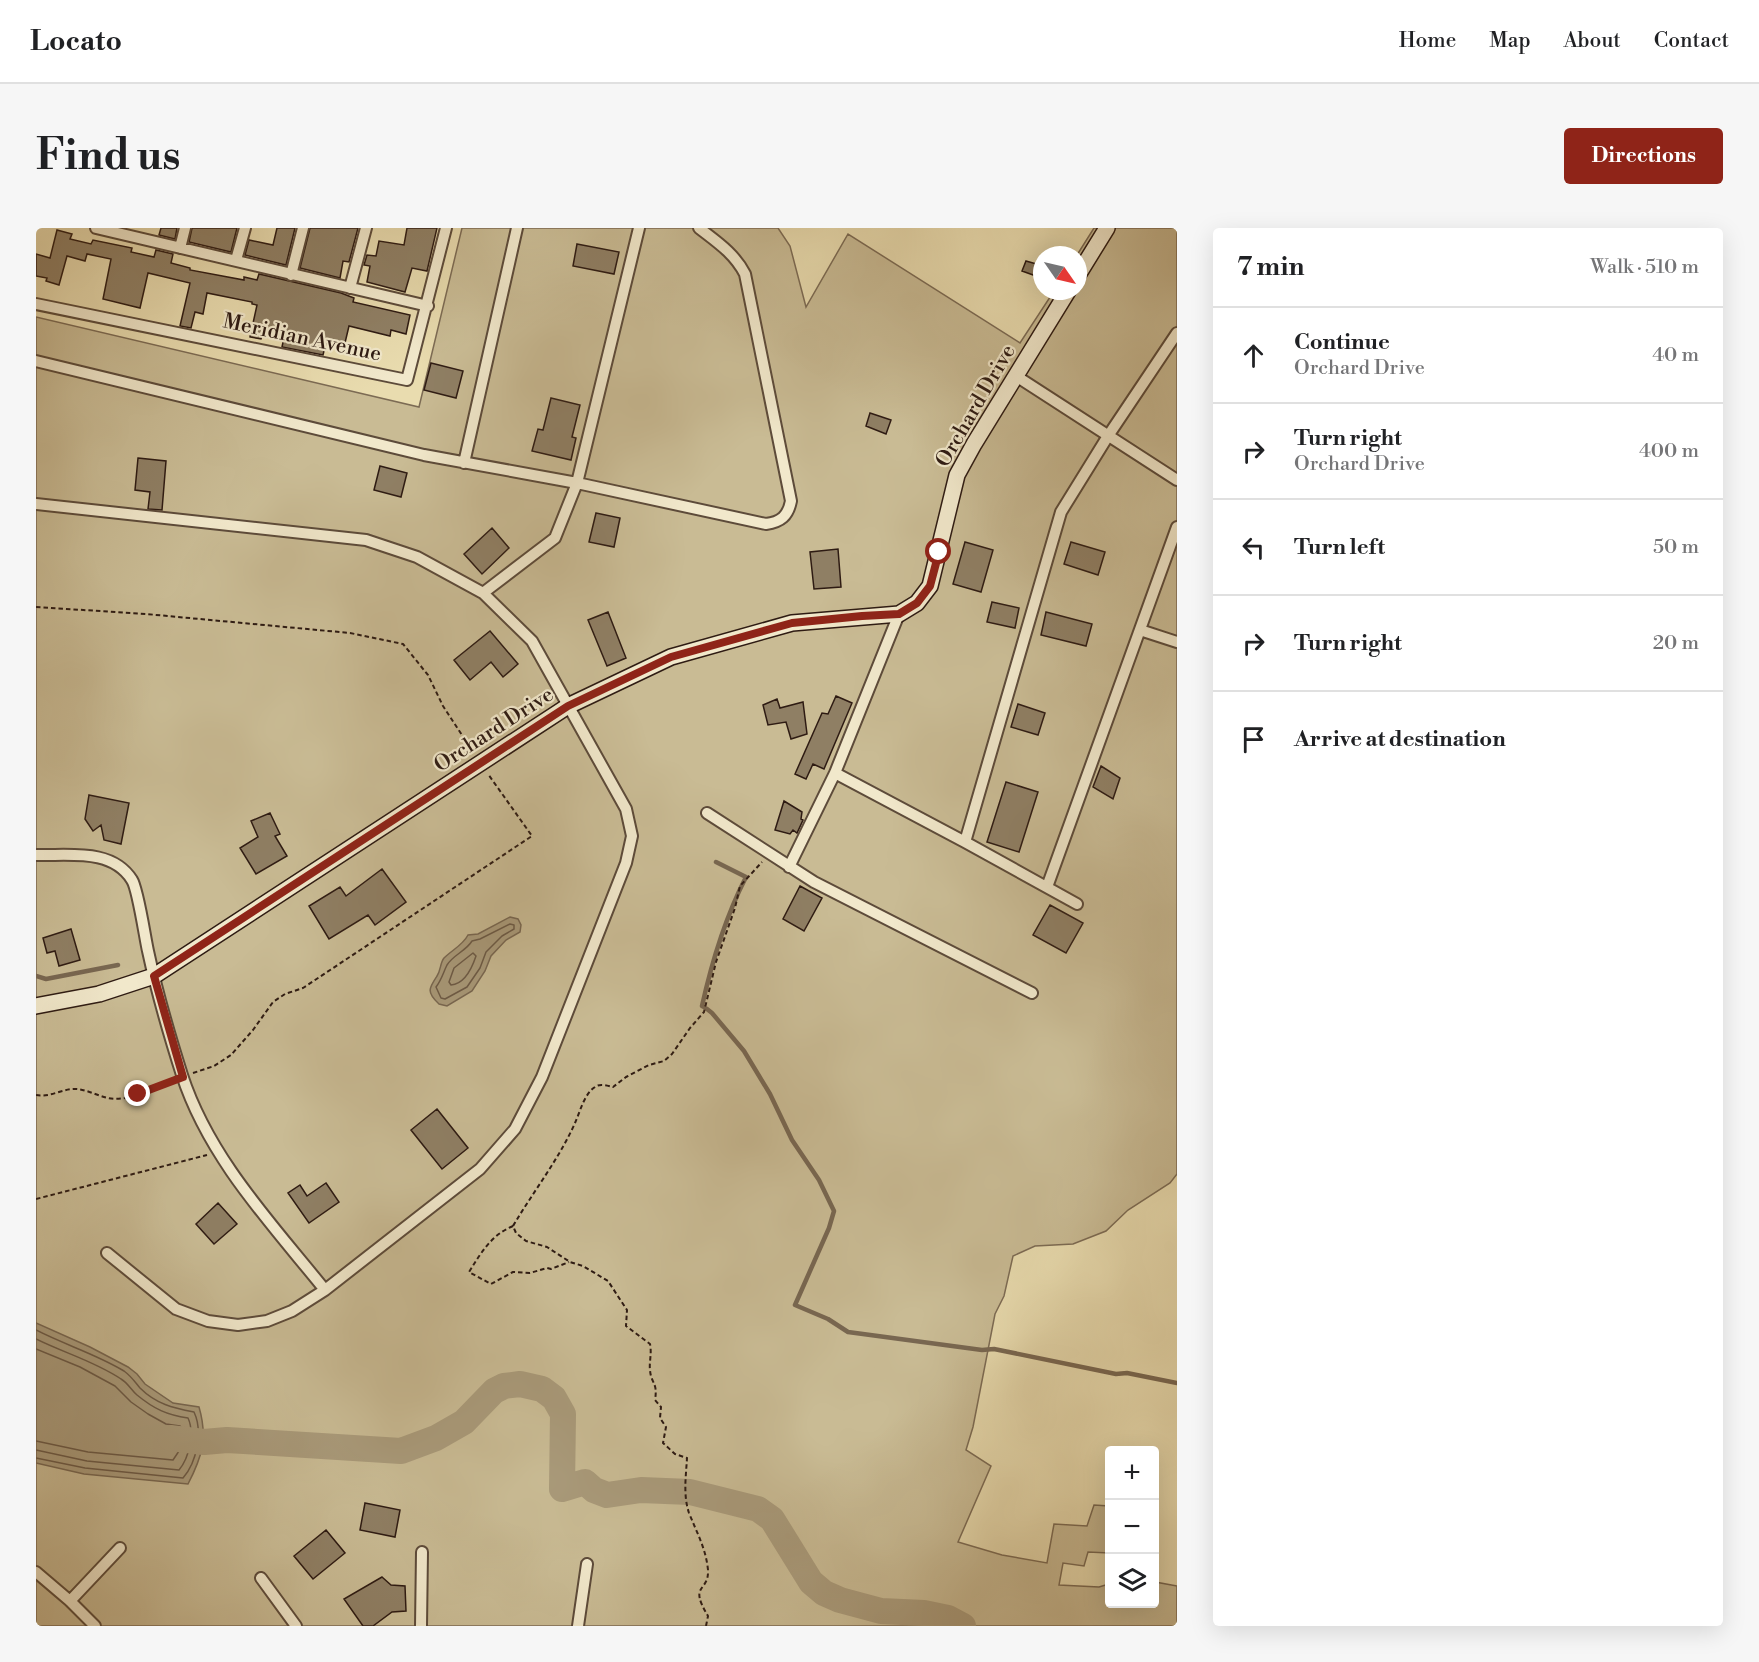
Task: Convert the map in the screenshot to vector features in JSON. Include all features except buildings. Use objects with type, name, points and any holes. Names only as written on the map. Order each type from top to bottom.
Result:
[{"type":"street","points":[[96,228],[118,230],[180,248],[428,306]]},
{"type":"street","points":[[180,248],[185,228]]},
{"type":"street","points":[[236,260],[244,228]]},
{"type":"street","points":[[291,275],[303,228]]},
{"type":"street","points":[[350,288],[366,228]]},
{"type":"street","name":"Meridian Avenue","points":[[36,303],[407,380],[428,306],[446,228]]},
{"type":"street","points":[[464,463],[518,228]]},
{"type":"street","points":[[483,593],[555,538],[577,483],[639,228]]},
{"type":"street","points":[[36,362],[423,455],[577,483],[766,524],[775,523],[784,518],[789,511],[791,501],[744,274],[739,262],[729,251],[699,228]]},
{"type":"street","points":[[1087,261],[1107,228]]},
{"type":"street","name":"Orchard Drive","points":[[36,1006],[99,994],[154,976],[568,706],[671,657],[792,623],[899,614],[917,603],[930,586],[957,476],[974,444],[1062,300]]},
{"type":"street","points":[[965,842],[1061,512],[1108,436],[1177,333]]},
{"type":"street","points":[[1016,376],[1177,480]]},
{"type":"street","points":[[36,504],[366,540],[417,557],[483,593],[532,641],[626,809],[632,836],[627,863],[542,1077],[515,1129],[480,1169],[325,1290],[292,1311],[267,1321],[238,1325],[208,1321],[176,1309],[107,1253]]},
{"type":"street","points":[[1047,887],[1177,527]]},
{"type":"street","points":[[789,867],[835,773],[899,614]]},
{"type":"street","points":[[1140,630],[1177,642]]},
{"type":"street","points":[[835,773],[1077,904]]},
{"type":"street","points":[[707,813],[814,882],[1032,993]]},
{"type":"street","points":[[36,855],[92,856],[111,860],[133,881],[154,976],[183,1077],[203,1128],[238,1183],[325,1290]]},
{"type":"street","points":[[70,1601],[120,1548]]},
{"type":"street","points":[[421,1626],[422,1552]]},
{"type":"street","points":[[578,1626],[587,1564]]},
{"type":"street","points":[[36,1572],[95,1626]]},
{"type":"street","points":[[261,1578],[296,1626]]},
{"type":"path","points":[[36,607],[157,615],[350,633],[403,644],[428,675],[442,706],[532,836],[303,988],[285,994],[273,1002],[231,1055],[214,1066],[121,1100],[106,1098],[75,1088],[43,1096],[36,1095]]},
{"type":"path","points":[[570,1262],[530,1273],[513,1272],[491,1284],[469,1272],[488,1242],[500,1231],[513,1226],[564,1143],[585,1099],[595,1087],[601,1085],[613,1087],[626,1077],[664,1060],[672,1054],[704,1012],[716,962],[735,908],[740,886],[770,854]]},
{"type":"path","points":[[36,1199],[219,1152]]},
{"type":"path","points":[[513,1226],[516,1233],[526,1241],[547,1247],[570,1262],[583,1266],[608,1281],[627,1310],[626,1326],[651,1344],[650,1370],[657,1388],[655,1400],[661,1407],[660,1418],[666,1427],[663,1443],[675,1454],[687,1458],[684,1486],[690,1513],[706,1552],[708,1574],[700,1588],[699,1595],[700,1604],[708,1616],[706,1626]]},
{"type":"shaded area","points":[[462,228],[778,228],[790,246],[806,307],[848,234],[1020,343],[1048,300],[1087,300],[1087,246],[1083,246],[1094,228],[1177,228],[1177,1174],[1170,1183],[1128,1210],[1106,1231],[1073,1244],[1035,1246],[1013,1256],[1004,1296],[995,1314],[973,1427],[966,1450],[991,1466],[958,1542],[1002,1555],[1047,1563],[1054,1524],[1087,1526],[1094,1505],[1105,1506],[1105,1553],[1088,1552],[1084,1566],[1063,1563],[1059,1585],[1099,1587],[1105,1585],[1105,1608],[1159,1608],[1159,1583],[1177,1586],[1177,1626],[36,1626],[36,317],[419,407]]},
{"type":"water","points":[[510,917],[518,919],[521,925],[520,932],[506,940],[491,956],[485,971],[472,991],[447,1006],[439,1004],[430,990],[444,958],[468,935],[478,934]]},
{"type":"water","points":[[36,1323],[128,1367],[145,1384],[173,1403],[199,1407],[203,1428],[202,1447],[188,1484],[84,1474],[36,1463]]},
{"type":"waterway","points":[[704,1007],[702,1006],[706,989],[720,940],[746,877],[716,862]]},
{"type":"waterway","points":[[36,976],[46,979],[118,965]]},
{"type":"waterway","points":[[707,1009],[744,1051],[770,1094],[792,1140],[819,1180],[834,1211],[829,1228],[795,1305],[828,1319],[848,1332],[982,1350],[994,1349],[1116,1374],[1127,1373],[1177,1383]]},
{"type":"waterway","points":[[170,1438],[204,1442],[227,1440],[401,1451],[436,1438],[464,1422],[494,1391],[504,1386],[520,1384],[542,1389],[554,1398],[563,1414],[562,1489],[585,1482],[594,1490],[607,1495],[641,1490],[690,1492],[758,1509],[772,1519],[811,1582],[824,1593],[840,1600],[881,1611],[924,1613],[948,1618],[963,1626]]},
{"type":"route","points":[[138,1094],[183,1077],[154,976],[568,706],[671,657],[792,623],[899,614],[917,603],[930,586],[939,552]]}]
